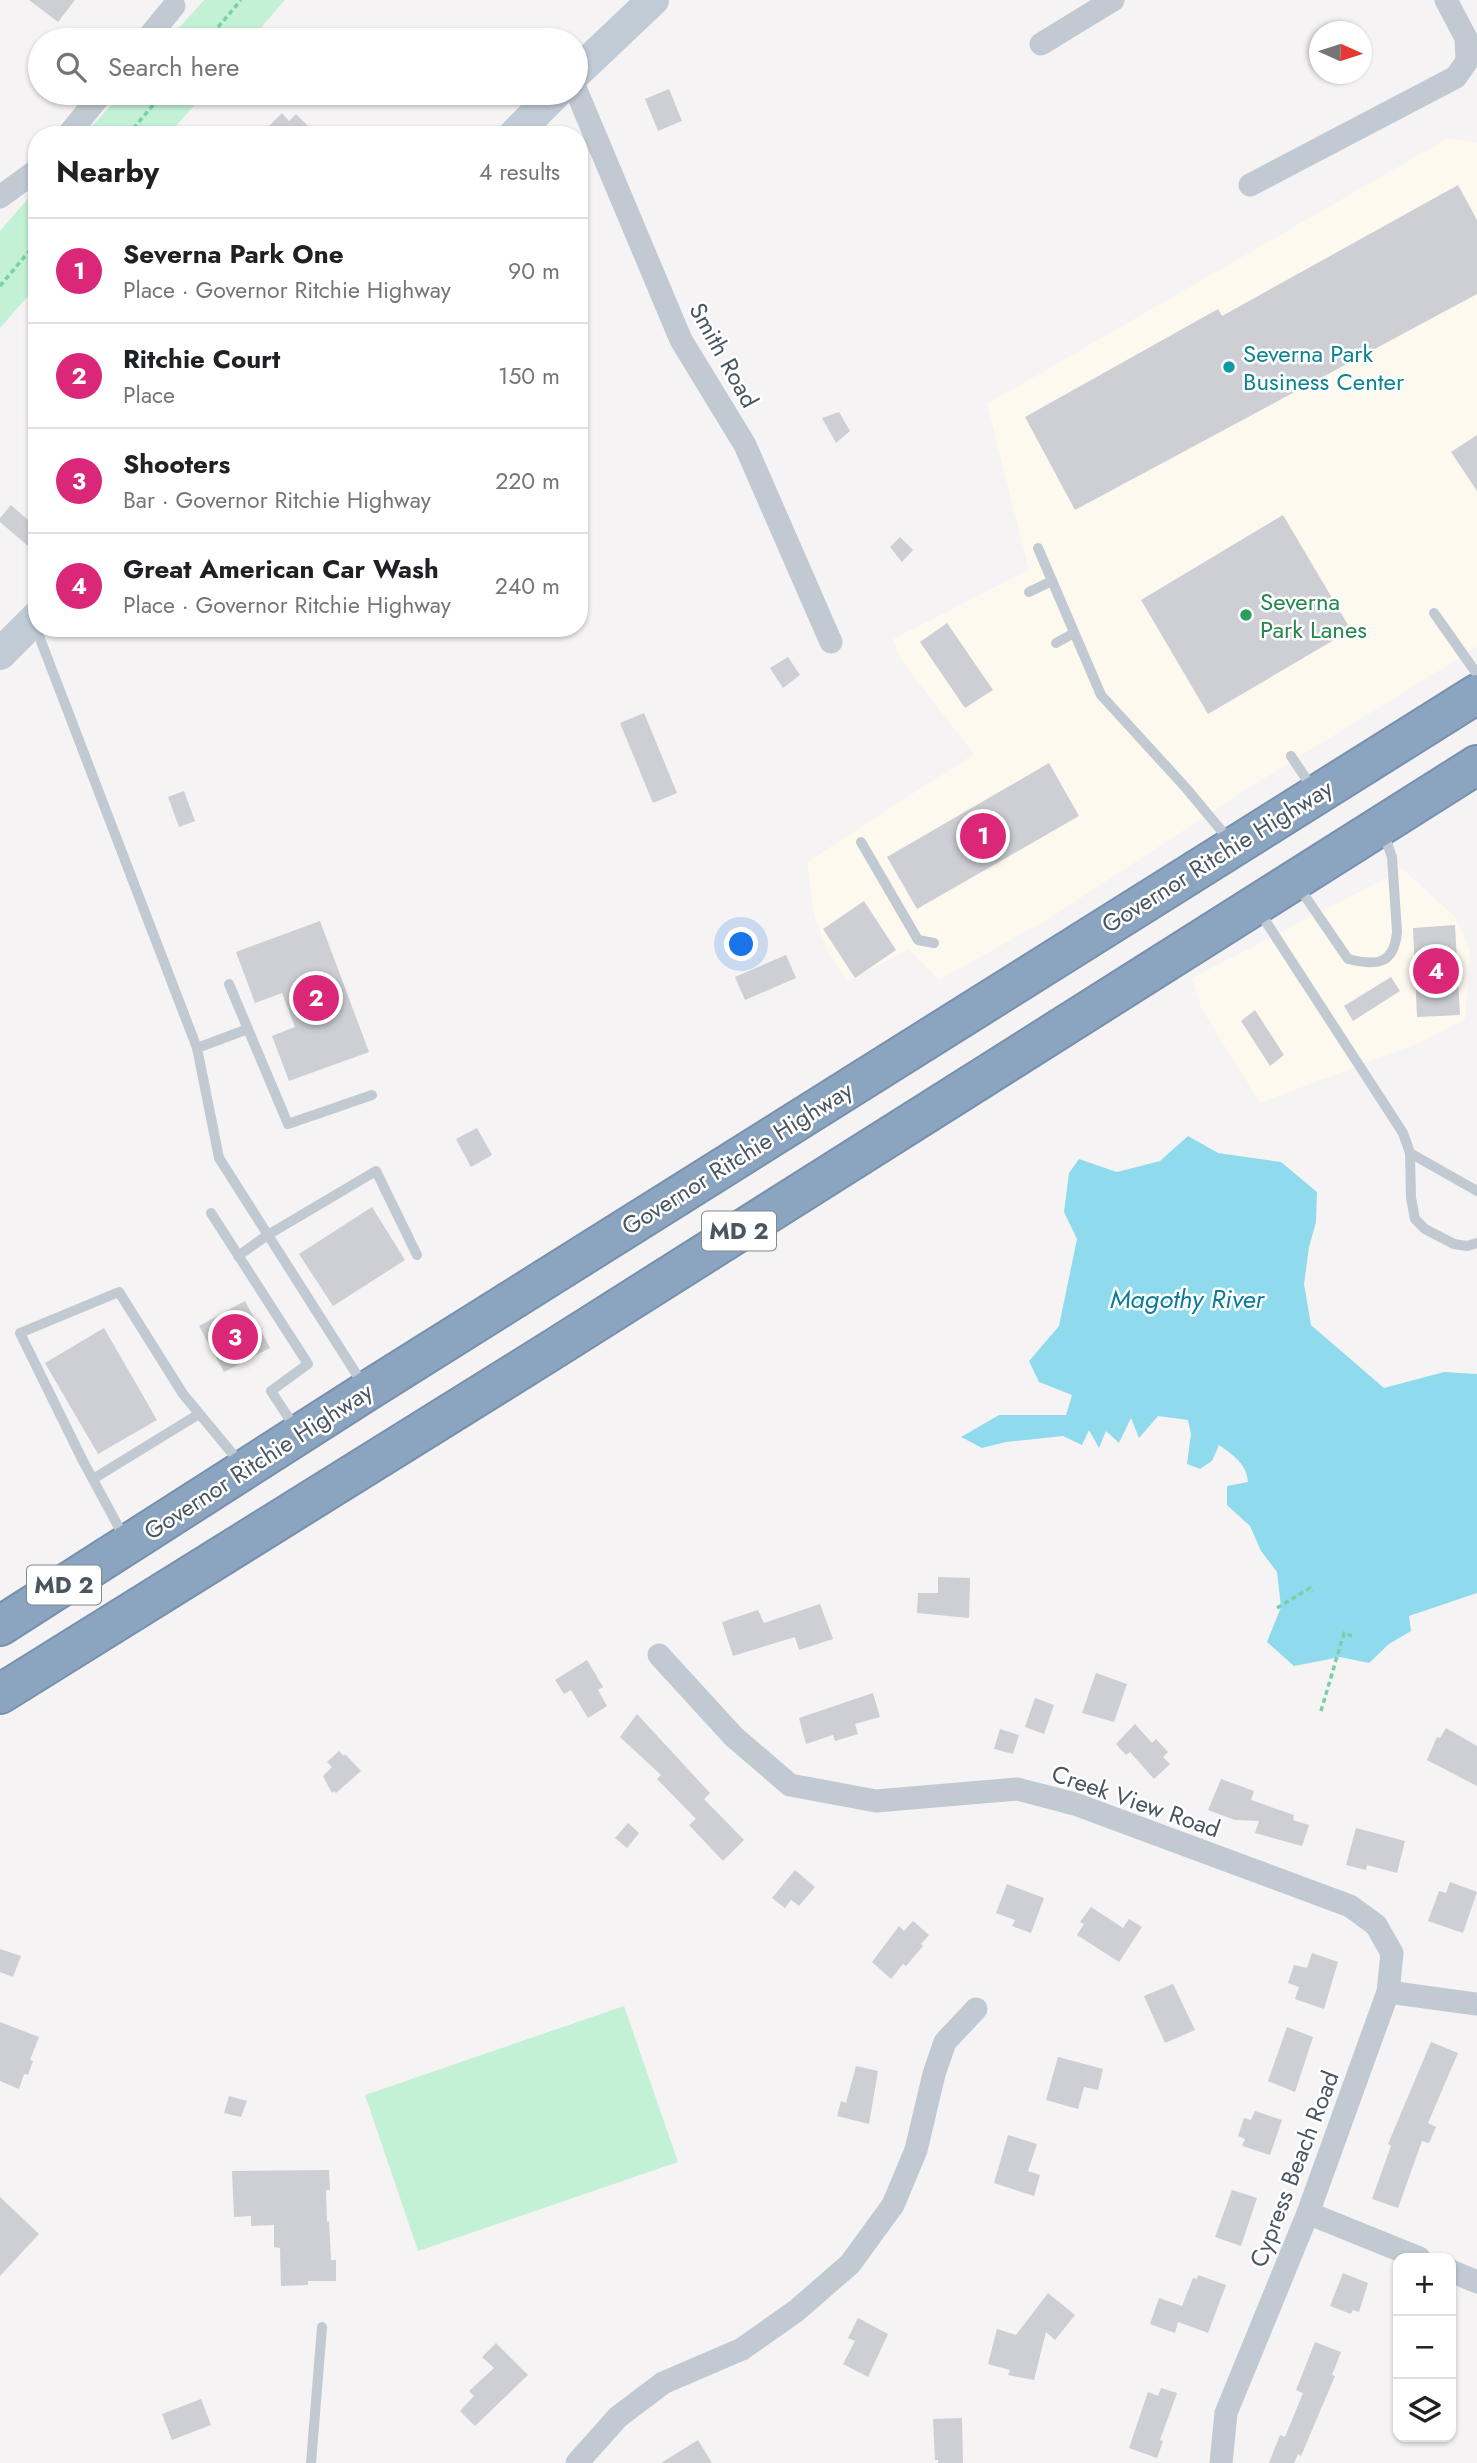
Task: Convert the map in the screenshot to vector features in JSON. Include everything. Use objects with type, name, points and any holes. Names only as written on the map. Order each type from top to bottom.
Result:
[{"type":"highway","name":"Governor Ritchie Highway","points":[[0,1626],[367,1391],[1477,694]]},
{"type":"highway","name":"MD 2","points":[[0,1694],[552,1350],[1477,765]]},
{"type":"street","points":[[588,62],[653,0]]},
{"type":"street","points":[[1041,44],[1113,0]]},
{"type":"street","points":[[1250,186],[1456,77],[1467,61],[1466,38],[1446,0]]},
{"type":"street","points":[[156,28],[174,6]]},
{"type":"street","points":[[75,126],[92,105]]},
{"type":"street","points":[[523,126],[544,105]]},
{"type":"street","name":"Smith Road","points":[[582,105],[681,340],[745,446],[831,642]]},
{"type":"street","points":[[0,197],[28,177]]},
{"type":"street","points":[[0,654],[28,626]]},
{"type":"street","name":"Creek View Road","points":[[659,1655],[734,1737],[790,1785],[876,1801],[1017,1789],[1075,1804],[1350,1906]]},
{"type":"street","name":"Cypress Beach Road","points":[[1221,2463],[1226,2413],[1308,2213],[1388,1992],[1392,1953],[1376,1925],[1350,1906]]},
{"type":"street","points":[[1388,1992],[1477,2004]]},
{"type":"street","points":[[578,2463],[618,2417],[663,2383],[742,2349],[796,2311],[850,2264],[893,2205],[916,2150],[934,2074],[945,2042],[976,2009]]},
{"type":"street","points":[[1308,2213],[1407,2253]]},
{"type":"street","points":[[1456,2273],[1477,2282]]},
{"type":"lane","points":[[1038,548],[1101,695],[1186,788],[1234,846]]},
{"type":"lane","points":[[1029,592],[1052,581]]},
{"type":"lane","points":[[1434,613],[1477,674]]},
{"type":"lane","points":[[1056,643],[1074,633]]},
{"type":"lane","points":[[42,637],[197,1048],[219,1158],[266,1236],[367,1391]]},
{"type":"lane","points":[[1291,756],[1316,794]]},
{"type":"lane","points":[[1294,881],[1348,959],[1376,963],[1387,958],[1392,954],[1396,943],[1396,932],[1392,857],[1381,826]]},
{"type":"lane","points":[[861,842],[918,940],[934,943]]},
{"type":"lane","points":[[1255,905],[1393,1116],[1410,1153],[1411,1198],[1415,1219],[1425,1229],[1454,1244],[1467,1246],[1477,1243]]},
{"type":"lane","points":[[229,984],[288,1124],[372,1095]]},
{"type":"lane","points":[[197,1048],[248,1029]]},
{"type":"lane","points":[[1410,1153],[1477,1191]]},
{"type":"lane","points":[[238,1256],[266,1236],[376,1171],[417,1255]]},
{"type":"lane","points":[[211,1213],[308,1364],[271,1391],[299,1434]]},
{"type":"lane","points":[[128,1544],[20,1333],[119,1292],[183,1394],[245,1469]]},
{"type":"lane","points":[[93,1479],[200,1413]]},
{"type":"lane","points":[[311,2463],[322,2327]]},
{"type":"path","points":[[217,28],[241,0]]},
{"type":"path","points":[[136,126],[153,105]]},
{"type":"path","points":[[0,286],[28,253]]},
{"type":"path","points":[[1277,1608],[1310,1588],[1312,1592]]},
{"type":"path","points":[[1321,1711],[1344,1633],[1352,1636]]},
{"type":"shaded area","points":[[1448,138],[1477,143],[1477,647],[1239,794],[1050,918],[939,980],[908,949],[847,982],[828,951],[814,916],[807,862],[974,754],[901,660],[893,639],[1029,570],[987,404]]},
{"type":"shaded area","points":[[1403,869],[1456,918],[1470,951],[1465,1019],[1424,1041],[1260,1103],[1201,1008],[1192,978]]},
{"type":"green space","points":[[204,0],[285,0],[260,28],[179,28]]},
{"type":"green space","points":[[111,105],[194,105],[176,126],[92,126]]},
{"type":"green space","points":[[28,198],[28,296],[0,328],[0,231]]},
{"type":"green space","points":[[624,2006],[678,2162],[418,2251],[365,2095]]},
{"type":"water","name":"Magothy River","points":[[1188,1136],[1218,1153],[1281,1162],[1317,1192],[1316,1222],[1309,1247],[1304,1284],[1311,1325],[1384,1388],[1444,1372],[1477,1374],[1477,1593],[1409,1616],[1411,1631],[1389,1644],[1369,1663],[1340,1657],[1294,1666],[1267,1642],[1281,1607],[1277,1572],[1261,1551],[1250,1526],[1227,1505],[1227,1486],[1248,1482],[1245,1470],[1238,1460],[1219,1445],[1212,1461],[1200,1469],[1187,1464],[1191,1434],[1188,1420],[1158,1416],[1139,1438],[1131,1418],[1119,1443],[1106,1431],[1099,1448],[1089,1430],[1082,1445],[1063,1436],[1006,1442],[982,1448],[961,1437],[999,1415],[1066,1415],[1072,1395],[1039,1382],[1029,1361],[1059,1326],[1077,1239],[1064,1212],[1069,1173],[1079,1159],[1117,1172],[1160,1161]]},
{"type":"building","points":[[29,0],[75,0],[58,22]]},
{"type":"building","points":[[669,89],[682,121],[658,131],[645,99]]},
{"type":"building","points":[[282,113],[289,121],[296,114],[308,126],[269,126]]},
{"type":"building","name":"Severna Park Business Center","points":[[1458,185],[1477,220],[1477,294],[1075,510],[1025,417],[1218,309],[1222,316]]},
{"type":"building","points":[[839,412],[850,431],[836,443],[822,418]]},
{"type":"building","points":[[1477,435],[1477,491],[1451,452]]},
{"type":"building","points":[[11,505],[28,520],[28,546],[0,522],[0,518]]},
{"type":"building","name":"Severna Park Lanes","points":[[1283,515],[1351,630],[1208,714],[1141,600]]},
{"type":"building","points":[[900,537],[913,550],[902,562],[890,547]]},
{"type":"building","points":[[947,623],[993,690],[965,708],[920,642]]},
{"type":"building","points":[[788,657],[800,675],[783,688],[770,668]]},
{"type":"building","points":[[644,713],[677,793],[653,803],[620,723]]},
{"type":"building","points":[[1049,763],[1079,816],[917,909],[887,857]]},
{"type":"building","points":[[184,791],[195,821],[179,827],[168,797]]},
{"type":"building","points":[[864,901],[896,950],[855,978],[823,929]]},
{"type":"building","points":[[320,921],[369,1052],[289,1081],[272,1036],[295,1027],[282,993],[255,1003],[236,952]]},
{"type":"building","points":[[1455,925],[1460,1015],[1417,1017],[1413,928]]},
{"type":"building","points":[[786,955],[796,978],[745,1000],[735,977]]},
{"type":"building","points":[[1391,977],[1400,991],[1353,1021],[1344,1006]]},
{"type":"building","points":[[1255,1010],[1284,1055],[1270,1066],[1241,1021]]},
{"type":"building","points":[[477,1128],[492,1155],[471,1167],[456,1139]]},
{"type":"building","points":[[372,1207],[405,1260],[333,1306],[299,1254]]},
{"type":"building","points":[[245,1301],[270,1348],[224,1372],[199,1326]]},
{"type":"building","points":[[104,1328],[157,1420],[98,1454],[45,1363]]},
{"type":"building","points":[[938,1577],[970,1578],[969,1618],[917,1613],[918,1593],[938,1593]]},
{"type":"building","points":[[820,1604],[833,1639],[799,1650],[795,1637],[733,1656],[722,1622],[758,1610],[764,1623]]},
{"type":"building","points":[[587,1660],[603,1687],[598,1690],[607,1706],[588,1718],[571,1690],[564,1694],[555,1680]]},
{"type":"building","points":[[1096,1673],[1127,1684],[1114,1722],[1082,1713]]},
{"type":"building","points":[[873,1693],[880,1717],[855,1724],[858,1734],[835,1741],[833,1735],[806,1744],[799,1718]]},
{"type":"building","points":[[1035,1698],[1054,1705],[1044,1734],[1025,1727]]},
{"type":"building","points":[[637,1714],[710,1793],[704,1799],[744,1840],[723,1861],[689,1825],[696,1819],[657,1779],[661,1775],[620,1737]]},
{"type":"building","points":[[1135,1724],[1152,1743],[1156,1739],[1168,1752],[1163,1757],[1170,1764],[1154,1779],[1130,1752],[1126,1755],[1116,1744]]},
{"type":"building","points":[[1446,1728],[1477,1746],[1477,1786],[1427,1760],[1437,1737],[1440,1738]]},
{"type":"building","points":[[1000,1729],[1019,1735],[1013,1754],[994,1749]]},
{"type":"building","points":[[339,1751],[361,1771],[336,1793],[332,1793],[323,1776],[332,1767],[327,1762]]},
{"type":"building","points":[[1221,1779],[1254,1791],[1251,1800],[1294,1815],[1293,1820],[1309,1825],[1302,1846],[1255,1833],[1259,1821],[1235,1820],[1208,1810]]},
{"type":"building","points":[[628,1823],[639,1833],[627,1848],[615,1838]]},
{"type":"building","points":[[1356,1828],[1405,1841],[1397,1873],[1367,1865],[1366,1870],[1346,1865]]},
{"type":"building","points":[[795,1870],[815,1887],[799,1906],[791,1900],[785,1908],[772,1898]]},
{"type":"building","points":[[1450,1882],[1477,1892],[1463,1933],[1428,1921],[1439,1891],[1446,1893]]},
{"type":"building","points":[[1007,1884],[1044,1898],[1031,1933],[1012,1926],[1015,1920],[996,1913]]},
{"type":"building","points":[[1091,1907],[1123,1928],[1129,1919],[1142,1927],[1119,1962],[1077,1935],[1084,1924],[1080,1922]]},
{"type":"building","points":[[913,1921],[929,1935],[906,1966],[903,1964],[891,1979],[872,1962],[899,1926],[904,1931]]},
{"type":"building","points":[[0,1949],[21,1956],[13,1977],[0,1972]]},
{"type":"building","points":[[1312,1953],[1338,1962],[1324,2009],[1295,1999],[1299,1987],[1288,1983],[1294,1965],[1307,1968]]},
{"type":"building","points":[[1173,1984],[1195,2030],[1165,2043],[1144,1996]]},
{"type":"building","points":[[0,2022],[39,2037],[30,2060],[33,2061],[28,2075],[24,2074],[19,2089],[0,2081]]},
{"type":"building","points":[[1287,2027],[1313,2037],[1295,2092],[1268,2081]]},
{"type":"building","points":[[1431,2042],[1458,2053],[1428,2123],[1436,2127],[1429,2143],[1422,2141],[1398,2208],[1372,2199],[1391,2146],[1388,2144]]},
{"type":"building","points":[[1058,2057],[1103,2069],[1098,2090],[1084,2087],[1078,2109],[1046,2100]]},
{"type":"building","points":[[856,2066],[878,2071],[869,2124],[837,2116],[841,2101],[846,2103]]},
{"type":"building","points":[[229,2096],[247,2101],[241,2117],[224,2113]]},
{"type":"building","points":[[1255,2111],[1282,2120],[1270,2155],[1242,2146],[1245,2139],[1238,2136],[1244,2118],[1251,2120]]},
{"type":"building","points":[[1008,2135],[1037,2144],[1028,2171],[1040,2175],[1034,2196],[994,2183]]},
{"type":"building","points":[[329,2170],[330,2190],[326,2190],[327,2222],[329,2221],[331,2260],[336,2260],[336,2281],[308,2281],[308,2285],[281,2286],[280,2248],[274,2247],[274,2225],[251,2226],[251,2216],[234,2217],[232,2171]]},
{"type":"building","points":[[1232,2190],[1257,2198],[1241,2246],[1215,2237]]},
{"type":"building","points":[[0,2197],[39,2234],[0,2276]]},
{"type":"building","points":[[1343,2273],[1368,2283],[1359,2312],[1353,2310],[1351,2314],[1330,2306]]},
{"type":"building","points":[[1198,2275],[1226,2285],[1208,2333],[1178,2322],[1175,2333],[1150,2324],[1159,2298],[1182,2306],[1193,2278],[1197,2279]]},
{"type":"building","points":[[1048,2293],[1075,2315],[1055,2340],[1046,2332],[1034,2380],[1008,2375],[1010,2370],[988,2364],[997,2329],[1016,2335]]},
{"type":"building","points":[[858,2318],[888,2334],[868,2377],[843,2364],[855,2341],[848,2338]]},
{"type":"building","points":[[1315,2342],[1341,2352],[1332,2375],[1335,2376],[1301,2456],[1298,2454],[1294,2463],[1269,2463],[1280,2435],[1285,2437],[1303,2393],[1296,2390]]},
{"type":"building","points":[[496,2343],[528,2375],[475,2426],[460,2411],[474,2396],[469,2391],[494,2368],[482,2357]]},
{"type":"building","points":[[1161,2388],[1177,2393],[1160,2440],[1163,2441],[1157,2458],[1129,2448],[1148,2392],[1158,2396]]},
{"type":"building","points":[[201,2399],[211,2425],[172,2440],[162,2414]]},
{"type":"building","points":[[962,2418],[963,2463],[938,2463],[938,2460],[935,2460],[933,2419]]},
{"type":"building","points":[[698,2440],[712,2463],[661,2463]]},
{"type":"place","name":"Severna Park Business Center","points":[[1229,367]]},
{"type":"place","name":"Severna Park Lanes","points":[[1246,615]]},
{"type":"place","name":"Severna Park One","points":[[983,836]]},
{"type":"place","name":"Great American Car Wash","points":[[1436,971]]},
{"type":"place","name":"Ritchie Court","points":[[316,998]]},
{"type":"place","name":"Shooters","points":[[235,1337]]}]
